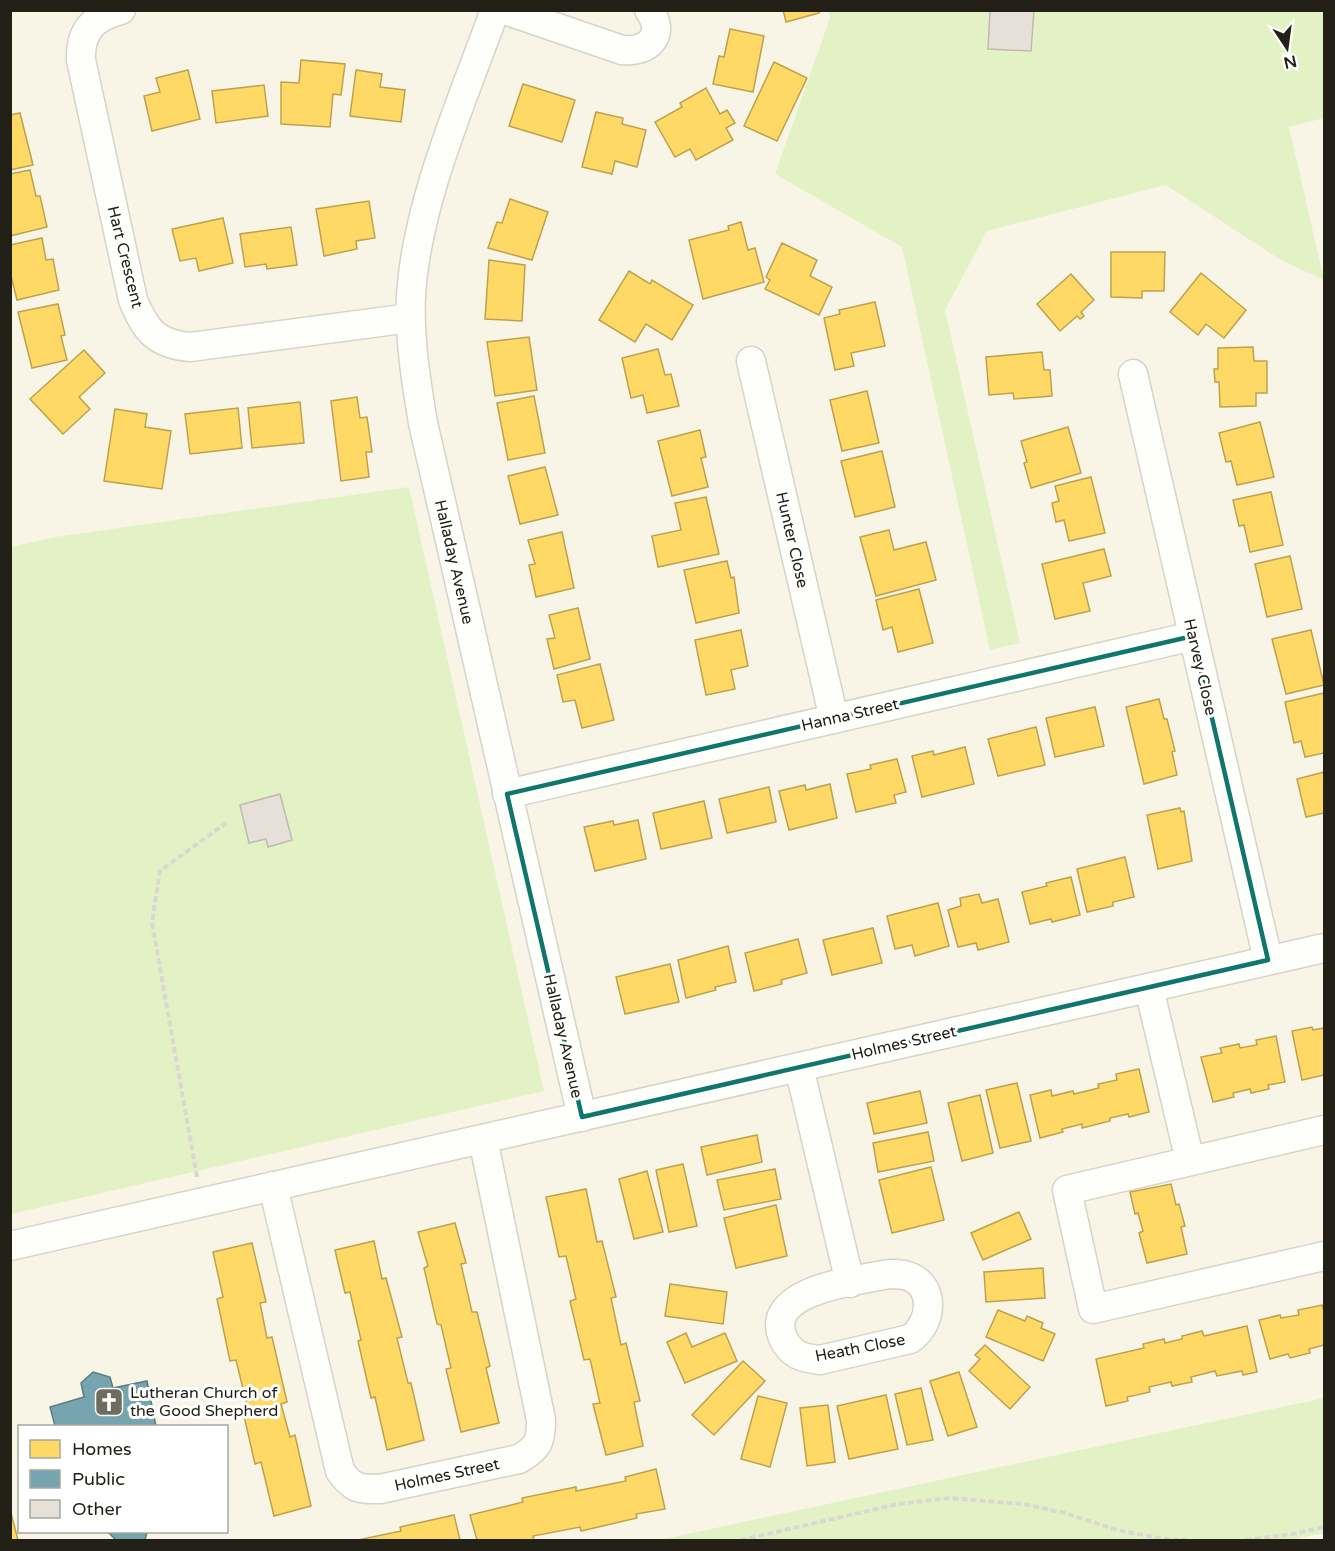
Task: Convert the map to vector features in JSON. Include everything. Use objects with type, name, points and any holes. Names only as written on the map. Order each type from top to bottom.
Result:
[{"type":"street","name":"Hart Crescent","points":[[121,10],[110,13],[89,27],[80,47],[81,60],[133,300],[139,315],[154,335],[163,342],[190,347],[411,318]]},
{"type":"street","name":"Halladay Avenue","points":[[495,10],[427,202],[414,270],[411,318],[423,423],[582,1117]]},
{"type":"street","points":[[505,10],[622,50],[634,52],[645,49],[655,35],[656,25],[649,10]]},
{"type":"street","name":"Hunter Close","points":[[751,361],[834,719]]},
{"type":"street","name":"Harvey Close","points":[[1133,374],[1268,960]]},
{"type":"street","name":"Hanna Street","points":[[507,795],[1193,636]]},
{"type":"street","name":"Holmes Street","points":[[10,1246],[1324,948]]},
{"type":"street","points":[[1149,988],[1190,1161]]},
{"type":"street","points":[[799,1067],[850,1282]]},
{"type":"street","points":[[1324,1130],[1068,1190],[1094,1309],[1324,1256]]},
{"type":"street","name":"Holmes Street","points":[[273,1186],[340,1471],[348,1483],[359,1489],[380,1489],[519,1459],[533,1451],[541,1435],[542,1420],[483,1139]]},
{"type":"street","name":"Heath Close","points":[[889,1274],[906,1275],[919,1284],[927,1296],[928,1312],[925,1324],[918,1334],[910,1339],[820,1360],[806,1359],[794,1354],[781,1332],[787,1307],[795,1299],[809,1292],[850,1282],[889,1274]]},
{"type":"path","points":[[202,1203],[152,923],[160,871],[226,823]]},
{"type":"path","points":[[741,1540],[898,1504],[950,1498],[1023,1504],[1065,1513],[1117,1530],[1164,1539],[1186,1540]]},
{"type":"path","points":[[1246,1540],[1293,1534],[1324,1527]]},
{"type":"highlighted area","points":[[1193,636],[1268,960],[582,1117],[507,794]]},
{"type":"green space","points":[[828,11],[1324,11],[1324,118],[1289,127],[1324,280],[1281,260],[1166,185],[987,231],[945,310],[1020,643],[990,650],[902,247],[775,174],[830,18]]},
{"type":"green space","points":[[409,487],[544,1091],[11,1214],[11,547],[55,537]]},
{"type":"green space","points":[[1324,1398],[1324,1533],[1291,1540],[659,1540]]},
{"type":"building: Homes","points":[[783,10],[818,10],[819,13],[786,22]]},
{"type":"building: Homes","points":[[730,29],[764,36],[753,92],[713,84],[719,56],[724,57]]},
{"type":"building: Homes","points":[[301,60],[345,64],[341,95],[333,94],[330,127],[281,124],[281,82],[299,83]]},
{"type":"building: Homes","points":[[774,62],[807,78],[777,141],[744,126]]},
{"type":"building: Homes","points":[[188,70],[200,119],[152,131],[144,96],[160,92],[156,78]]},
{"type":"building: Homes","points":[[356,70],[382,74],[380,87],[405,90],[401,122],[350,116]]},
{"type":"building: Homes","points":[[523,84],[575,100],[562,142],[509,126]]},
{"type":"building: Homes","points":[[264,85],[268,116],[216,123],[212,91]]},
{"type":"building: Homes","points":[[706,88],[720,114],[727,110],[735,123],[726,128],[733,140],[696,160],[690,149],[675,157],[655,122],[682,107],[680,103]]},
{"type":"building: Homes","points":[[596,112],[623,118],[622,124],[646,130],[637,167],[615,161],[612,174],[582,167]]},
{"type":"building: Homes","points":[[20,113],[33,165],[10,170],[10,115]]},
{"type":"building: Homes","points":[[30,170],[36,196],[40,196],[47,227],[10,236],[10,174]]},
{"type":"building: Homes","points":[[510,199],[548,212],[532,260],[488,248],[497,222],[502,223]]},
{"type":"building: Homes","points":[[369,201],[375,238],[356,241],[357,249],[324,256],[316,209]]},
{"type":"building: Homes","points":[[223,218],[233,263],[199,271],[196,258],[180,261],[172,229]]},
{"type":"building: Homes","points":[[741,222],[748,250],[755,248],[764,282],[703,299],[689,240],[729,230],[728,226]]},
{"type":"building: Homes","points":[[291,227],[297,265],[267,269],[266,264],[245,267],[240,234]]},
{"type":"building: Homes","points":[[42,238],[46,260],[53,259],[59,290],[17,300],[10,272],[10,245]]},
{"type":"building: Homes","points":[[782,243],[817,260],[810,276],[832,287],[819,315],[765,289],[770,280],[766,277]]},
{"type":"building: Homes","points":[[1111,252],[1165,252],[1164,291],[1142,291],[1142,298],[1111,297]]},
{"type":"building: Homes","points":[[489,260],[525,265],[522,321],[485,319]]},
{"type":"building: Homes","points":[[629,271],[650,284],[652,280],[693,305],[672,340],[646,324],[635,342],[599,320]]},
{"type":"building: Homes","points":[[1201,273],[1246,310],[1224,338],[1206,324],[1198,335],[1170,312]]},
{"type":"building: Homes","points":[[1071,274],[1094,300],[1081,312],[1084,316],[1080,319],[1077,316],[1060,331],[1037,304]]},
{"type":"building: Homes","points":[[875,302],[885,346],[851,353],[854,366],[835,370],[824,318],[840,314],[839,310]]},
{"type":"building: Homes","points":[[58,304],[65,335],[61,336],[67,360],[32,368],[18,312]]},
{"type":"building: Homes","points":[[529,337],[537,390],[495,396],[487,342]]},
{"type":"building: Homes","points":[[1253,347],[1254,361],[1267,361],[1267,393],[1256,393],[1256,406],[1220,407],[1219,382],[1215,382],[1214,369],[1218,369],[1218,348]]},
{"type":"building: Homes","points":[[658,349],[665,375],[671,374],[679,406],[647,413],[643,395],[631,398],[622,358]]},
{"type":"building: Homes","points":[[84,350],[105,373],[79,397],[90,409],[63,434],[30,399]]},
{"type":"building: Homes","points":[[1042,352],[1044,370],[1050,370],[1052,396],[1014,399],[1013,393],[989,395],[986,357]]},
{"type":"building: Homes","points":[[867,391],[879,443],[842,451],[830,400]]},
{"type":"building: Homes","points":[[534,396],[545,453],[508,460],[497,403]]},
{"type":"building: Homes","points":[[357,397],[360,418],[367,417],[372,452],[366,452],[369,477],[341,481],[331,401]]},
{"type":"building: Homes","points":[[300,402],[304,443],[252,448],[248,408]]},
{"type":"building: Homes","points":[[238,408],[242,448],[190,454],[185,414]]},
{"type":"building: Homes","points":[[115,409],[147,414],[145,427],[171,431],[162,489],[104,481]]},
{"type":"building: Homes","points":[[1260,422],[1274,477],[1237,485],[1231,461],[1226,462],[1219,433]]},
{"type":"building: Homes","points":[[1068,427],[1081,473],[1031,488],[1021,441]]},
{"type":"building: Homes","points":[[700,430],[706,457],[701,458],[708,487],[672,496],[658,441]]},
{"type":"building: Homes","points":[[882,451],[895,507],[855,517],[841,461]]},
{"type":"building: Homes","points":[[545,467],[558,515],[520,524],[508,476]]},
{"type":"building: Homes","points":[[1091,477],[1105,533],[1069,541],[1064,520],[1056,522],[1052,503],[1059,501],[1055,486]]},
{"type":"building: Homes","points":[[1271,492],[1283,545],[1250,552],[1244,525],[1239,526],[1233,500]]},
{"type":"building: Homes","points":[[706,497],[719,554],[658,567],[652,536],[681,530],[675,503]]},
{"type":"building: Homes","points":[[889,530],[894,550],[926,542],[936,580],[876,596],[860,537]]},
{"type":"building: Homes","points":[[562,532],[574,588],[536,597],[529,565],[535,564],[528,540]]},
{"type":"building: Homes","points":[[1104,549],[1111,576],[1083,583],[1090,611],[1055,619],[1042,564]]},
{"type":"building: Homes","points":[[1290,556],[1302,609],[1267,617],[1255,564]]},
{"type":"building: Homes","points":[[727,561],[731,578],[734,577],[739,613],[696,623],[684,570]]},
{"type":"building: Homes","points":[[919,589],[933,643],[898,652],[892,627],[883,630],[876,600]]},
{"type":"building: Homes","points":[[578,608],[590,659],[554,669],[547,639],[555,638],[549,615]]},
{"type":"building: Homes","points":[[741,630],[748,666],[731,670],[735,689],[706,695],[695,640]]},
{"type":"building: Homes","points":[[1311,630],[1324,685],[1286,694],[1272,639]]},
{"type":"building: Homes","points":[[600,664],[614,720],[582,728],[575,700],[563,702],[557,675]]},
{"type":"building: Homes","points":[[1324,693],[1324,753],[1305,757],[1301,741],[1294,743],[1285,702]]},
{"type":"building: Homes","points":[[1159,699],[1175,751],[1172,752],[1177,775],[1144,784],[1126,707]]},
{"type":"building: Homes","points":[[1095,707],[1104,746],[1055,757],[1046,718]]},
{"type":"building: Homes","points":[[1036,727],[1045,765],[998,776],[988,739]]},
{"type":"building: Homes","points":[[965,747],[974,784],[922,797],[912,756],[933,751],[934,755]]},
{"type":"building: Homes","points":[[897,759],[906,792],[894,795],[896,803],[856,812],[847,774],[871,769],[870,765]]},
{"type":"building: Homes","points":[[1324,772],[1324,813],[1306,817],[1297,779]]},
{"type":"building: Homes","points":[[830,784],[837,818],[789,830],[779,791],[805,785],[806,790]]},
{"type":"building: Homes","points":[[769,787],[776,822],[727,833],[719,799]]},
{"type":"building: Homes","points":[[704,801],[712,838],[661,849],[653,813]]},
{"type":"building: Homes","points":[[1180,808],[1181,812],[1184,811],[1192,861],[1158,869],[1147,815]]},
{"type":"building: Homes","points":[[638,820],[646,859],[595,871],[584,827],[613,821],[614,825]]},
{"type":"building: Homes","points":[[1125,857],[1134,897],[1113,902],[1113,906],[1087,912],[1077,869]]},
{"type":"building: Homes","points":[[1071,877],[1080,915],[1052,922],[1051,919],[1030,924],[1022,892]]},
{"type":"building: Homes","points":[[979,894],[982,903],[998,899],[1009,942],[978,950],[976,943],[958,947],[948,910],[961,906],[960,898]]},
{"type":"building: Homes","points":[[938,903],[949,946],[915,956],[912,945],[895,949],[887,916]]},
{"type":"building: Homes","points":[[873,928],[882,963],[832,975],[823,940]]},
{"type":"building: Homes","points":[[798,939],[807,973],[781,980],[782,984],[754,991],[745,953]]},
{"type":"building: Homes","points":[[728,946],[736,982],[686,998],[678,960]]},
{"type":"building: Homes","points":[[670,964],[679,1002],[625,1014],[616,977]]},
{"type":"building: Homes","points":[[1312,1027],[1313,1030],[1324,1028],[1324,1075],[1302,1080],[1292,1031]]},
{"type":"building: Homes","points":[[1276,1036],[1285,1082],[1268,1085],[1269,1089],[1251,1093],[1250,1089],[1233,1093],[1234,1097],[1213,1102],[1201,1057],[1222,1053],[1220,1048],[1239,1044],[1240,1048],[1257,1045],[1256,1040]]},
{"type":"building: Homes","points":[[1139,1069],[1149,1112],[1129,1117],[1128,1114],[1110,1118],[1110,1121],[1082,1128],[1082,1124],[1040,1138],[1030,1095],[1051,1090],[1052,1096],[1073,1091],[1074,1094],[1099,1088],[1098,1084],[1117,1080],[1116,1074]]},
{"type":"building: Homes","points":[[1017,1083],[1031,1141],[1000,1148],[986,1090]]},
{"type":"building: Homes","points":[[920,1091],[927,1123],[874,1134],[867,1103]]},
{"type":"building: Homes","points":[[980,1095],[993,1153],[962,1161],[948,1103]]},
{"type":"building: Homes","points":[[928,1132],[934,1161],[878,1172],[873,1143]]},
{"type":"building: Homes","points":[[757,1135],[762,1162],[707,1175],[701,1147]]},
{"type":"building: Homes","points":[[683,1164],[697,1226],[669,1232],[656,1170]]},
{"type":"building: Homes","points":[[931,1167],[944,1220],[892,1233],[879,1180]]},
{"type":"building: Homes","points":[[775,1169],[781,1199],[724,1210],[717,1180]]},
{"type":"building: Homes","points":[[647,1171],[663,1232],[634,1239],[619,1179]]},
{"type":"building: Homes","points":[[1171,1184],[1176,1205],[1179,1204],[1185,1226],[1181,1227],[1187,1254],[1147,1263],[1139,1233],[1143,1231],[1138,1213],[1135,1214],[1130,1192]]},
{"type":"building: Homes","points":[[586,1189],[597,1242],[602,1241],[616,1297],[611,1298],[621,1345],[626,1343],[640,1401],[634,1402],[643,1446],[606,1455],[593,1404],[600,1403],[590,1359],[584,1360],[570,1301],[576,1299],[566,1256],[559,1257],[546,1197]]},
{"type":"building: Homes","points":[[776,1205],[787,1256],[736,1268],[724,1218]]},
{"type":"building: Homes","points":[[1019,1212],[1031,1239],[983,1260],[971,1233]]},
{"type":"building: Homes","points":[[455,1223],[466,1263],[461,1264],[472,1312],[477,1312],[490,1366],[486,1368],[499,1423],[461,1432],[446,1369],[451,1368],[441,1325],[437,1324],[424,1268],[428,1266],[418,1232]]},
{"type":"building: Homes","points":[[374,1241],[382,1279],[386,1278],[402,1337],[397,1338],[408,1383],[411,1383],[424,1440],[387,1450],[375,1397],[371,1398],[350,1292],[345,1293],[335,1250]]},
{"type":"building: Homes","points":[[252,1243],[266,1302],[260,1303],[267,1338],[272,1337],[287,1402],[281,1404],[290,1437],[295,1435],[311,1506],[274,1516],[261,1462],[255,1464],[242,1407],[247,1405],[236,1360],[230,1361],[217,1299],[223,1297],[213,1252]]},
{"type":"building: Homes","points":[[1043,1268],[1045,1298],[986,1302],[984,1272]]},
{"type":"building: Homes","points":[[670,1284],[727,1292],[723,1324],[665,1316]]},
{"type":"building: Homes","points":[[1322,1305],[1324,1345],[1309,1349],[1310,1353],[1290,1358],[1288,1354],[1270,1359],[1259,1320],[1280,1315],[1281,1318],[1299,1315],[1298,1310]]},
{"type":"building: Homes","points":[[998,1310],[1025,1321],[1027,1316],[1043,1323],[1041,1328],[1055,1334],[1043,1361],[986,1337]]},
{"type":"building: Homes","points":[[1247,1326],[1257,1372],[1243,1375],[1242,1371],[1217,1376],[1215,1371],[1191,1377],[1192,1382],[1172,1386],[1171,1382],[1149,1387],[1150,1392],[1127,1397],[1128,1401],[1106,1406],[1096,1359],[1144,1348],[1143,1344],[1164,1339],[1165,1343],[1202,1331],[1204,1336]]},
{"type":"building: Homes","points":[[686,1333],[692,1347],[725,1333],[737,1361],[685,1383],[667,1342]]},
{"type":"building: Homes","points":[[985,1345],[1030,1387],[1010,1409],[969,1371],[980,1359],[975,1355]]},
{"type":"building: Homes","points":[[743,1361],[765,1381],[714,1435],[692,1415]]},
{"type":"building: Homes","points":[[959,1372],[977,1427],[948,1436],[930,1381]]},
{"type":"building: Homes","points":[[921,1388],[933,1440],[907,1445],[895,1394]]},
{"type":"building: Homes","points":[[886,1395],[898,1449],[849,1459],[837,1406]]},
{"type":"building: Homes","points":[[758,1396],[787,1403],[770,1467],[741,1459]]},
{"type":"building: Homes","points":[[828,1405],[835,1462],[807,1466],[800,1408]]},
{"type":"building: Homes","points":[[656,1469],[665,1509],[636,1514],[637,1518],[581,1531],[580,1527],[533,1536],[534,1540],[477,1540],[470,1515],[523,1502],[522,1498],[576,1487],[576,1491],[626,1481],[625,1477]]},
{"type":"building: Homes","points":[[10,1509],[18,1540],[10,1540]]},
{"type":"building: Homes","points":[[454,1515],[460,1540],[358,1540],[401,1531],[400,1527]]},
{"type":"building: Public","name":"Lutheran Church of the Good Shepherd","points":[[93,1372],[110,1377],[113,1388],[147,1381],[156,1425],[55,1425],[50,1407],[84,1397],[81,1383]]},
{"type":"building: Public","points":[[109,1533],[147,1533],[145,1540],[116,1540]]},
{"type":"building: Other","points":[[990,10],[1034,10],[1031,51],[988,49]]},
{"type":"building: Other","points":[[280,794],[292,840],[268,847],[266,839],[249,843],[240,805]]},
{"type":"place","name":"Lutheran Church of the Good Shepherd","points":[[109,1402]]}]
